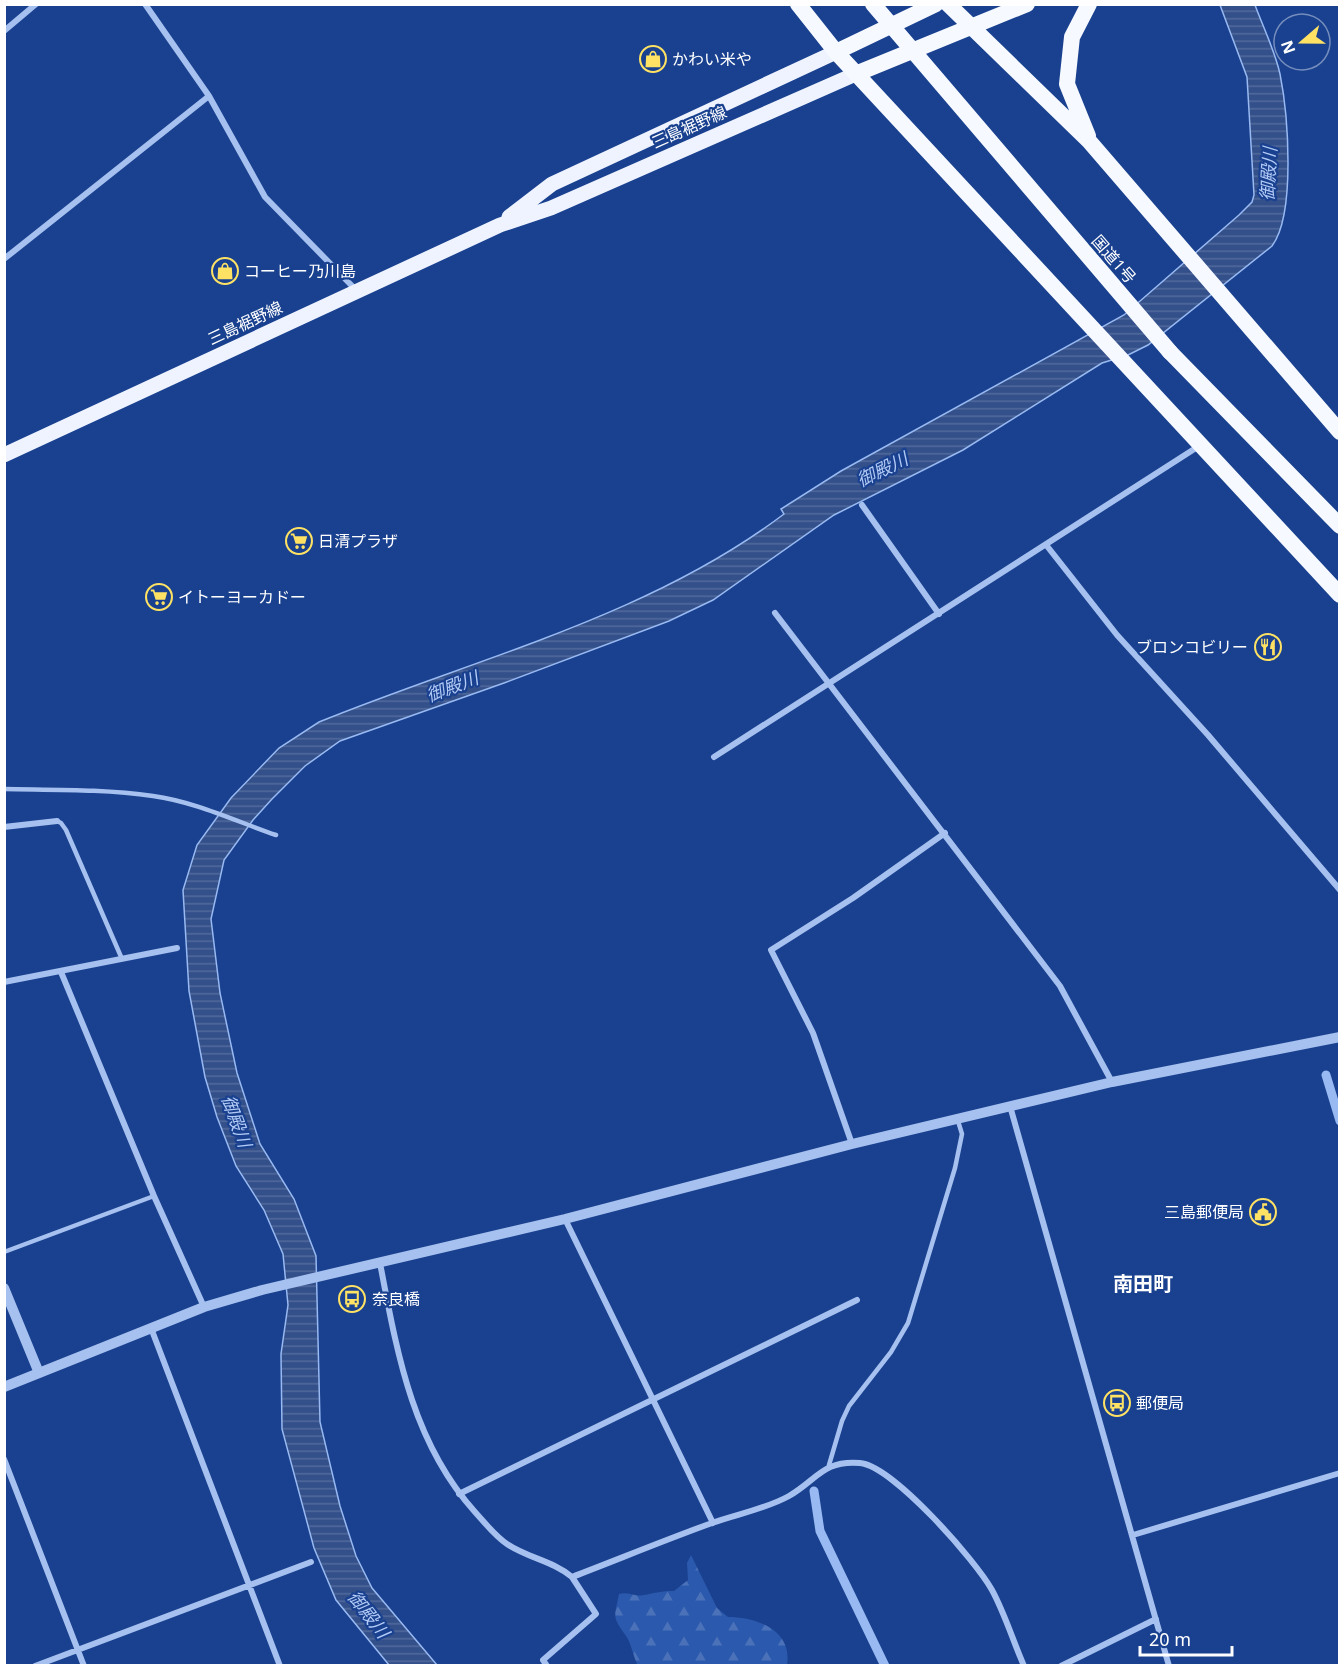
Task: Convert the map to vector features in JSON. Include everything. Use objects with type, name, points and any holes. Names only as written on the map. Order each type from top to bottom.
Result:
[{"type":"highway","points":[[798,4],[836,52],[858,73],[1199,446],[1340,595]]},
{"type":"highway","name":"国道1号","points":[[873,4],[1170,352],[1340,526]]},
{"type":"highway","points":[[836,52],[936,4]]},
{"type":"highway","points":[[948,4],[969,28],[1089,141],[1340,432]]},
{"type":"highway","points":[[858,73],[1027,4]]},
{"type":"highway","points":[[1089,4],[1072,38],[1067,84],[1089,141]]},
{"type":"main road","name":"三島裾野線","points":[[500,225],[552,184],[836,52]]},
{"type":"main road","name":"三島裾野線","points":[[4,455],[500,225],[551,208],[858,73]]},
{"type":"street","points":[[4,31],[36,4]]},
{"type":"street","points":[[145,4],[208,96],[264,197],[357,291]]},
{"type":"street","points":[[4,259],[208,96]]},
{"type":"street","points":[[714,758],[1047,546],[1199,446]]},
{"type":"street","points":[[862,505],[939,614]]},
{"type":"street","points":[[1047,546],[1131,652],[1208,735],[1340,890]]},
{"type":"street","points":[[775,613],[1060,986],[1112,1082]]},
{"type":"street","points":[[4,826],[57,821]]},
{"type":"street","points":[[852,1144],[805,1015],[771,950],[853,898],[945,833]]},
{"type":"street","points":[[4,981],[61,972],[177,948]]},
{"type":"street","points":[[61,972],[154,1196],[204,1307]]},
{"type":"street","points":[[4,1387],[204,1307],[282,1285],[565,1219],[958,1118],[1112,1082],[1340,1037]]},
{"type":"street","points":[[1010,1106],[1169,1665]]},
{"type":"street","points":[[565,1219],[654,1397],[713,1523]]},
{"type":"street","points":[[380,1263],[408,1394],[424,1436],[459,1494],[507,1544],[562,1569],[572,1577],[596,1614],[543,1660],[547,1665]]},
{"type":"street","points":[[4,1288],[39,1373]]},
{"type":"street","points":[[459,1494],[857,1300]]},
{"type":"street","points":[[151,1328],[251,1584],[280,1665]]},
{"type":"street","points":[[4,1458],[84,1665]]},
{"type":"street","points":[[572,1577],[789,1496],[829,1465],[844,1462],[870,1464],[912,1496],[944,1529],[992,1589],[1024,1665]]},
{"type":"street","points":[[1133,1535],[1340,1473]]},
{"type":"street","points":[[35,1665],[311,1562]]},
{"type":"street","points":[[1061,1665],[1156,1619]]},
{"type":"lane","points":[[4,789],[94,791],[154,796],[218,811],[273,834]]},
{"type":"lane","points":[[57,821],[66,830],[122,959]]},
{"type":"lane","points":[[829,1465],[849,1406],[891,1352],[908,1323],[955,1168],[962,1134],[958,1118]]},
{"type":"lane","points":[[4,1252],[154,1196]]},
{"type":"green space","points":[[691,1555],[717,1608],[728,1617],[761,1623],[778,1634],[787,1653],[787,1665],[637,1664],[629,1642],[615,1617],[619,1594],[641,1595],[674,1591],[688,1580],[687,1563]]},
{"type":"water","name":"御殿川","points":[[1220,5],[1255,5],[1272,48],[1272,72],[1280,74],[1286,113],[1288,163],[1287,188],[1280,231],[1272,246],[1148,345],[1128,355],[1102,363],[963,450],[834,515],[713,600],[669,621],[340,741],[305,766],[272,799],[253,820],[224,860],[211,919],[220,993],[237,1073],[260,1144],[294,1199],[316,1256],[320,1422],[340,1506],[356,1556],[372,1588],[437,1665],[389,1665],[336,1600],[314,1548],[282,1429],[281,1354],[288,1305],[283,1254],[264,1210],[236,1166],[217,1117],[205,1077],[189,991],[183,890],[197,845],[231,798],[279,748],[319,722],[559,633],[676,581],[731,550],[784,514],[781,509],[841,471],[1124,315],[1252,202],[1254,195],[1247,77]]},
{"type":"waterway","points":[[1326,1075],[1340,1121]]},
{"type":"waterway","points":[[814,1491],[820,1531],[885,1666]]},
{"type":"place","name":"かわい米や","points":[[653,59]]},
{"type":"place","name":"コーヒー乃川島","points":[[225,271]]},
{"type":"place","name":"日清プラザ","points":[[299,541]]},
{"type":"place","name":"イトーヨーカドー","points":[[159,597]]},
{"type":"place","name":"ブロンコビリー","points":[[1268,647]]},
{"type":"place","name":"三島郵便局","points":[[1263,1212]]},
{"type":"place","name":"奈良橋","points":[[352,1299]]},
{"type":"place","name":"郵便局","points":[[1117,1403]]},
{"type":"district","name":"南田町","points":[[1143,1283]]}]
